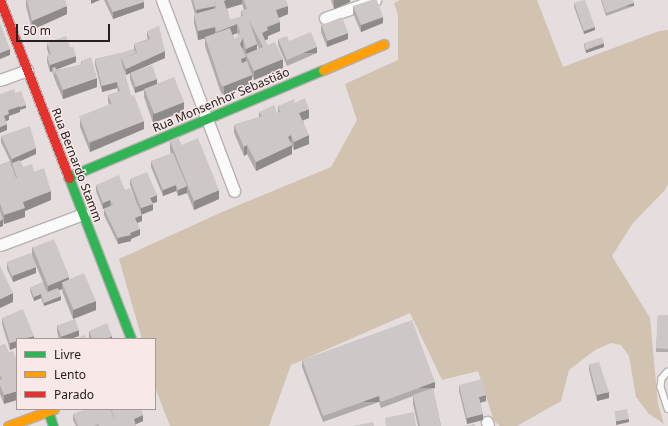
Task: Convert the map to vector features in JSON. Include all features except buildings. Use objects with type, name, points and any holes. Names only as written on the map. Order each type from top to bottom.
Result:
[{"type":"street","name":"Rua Bernardo Stamm","points":[[0,0],[131,338]]},
{"type":"street","points":[[162,0],[234,191]]},
{"type":"street","points":[[325,18],[375,0]]},
{"type":"street","name":"Rua Monsenhor Sebastião","points":[[68,178],[384,44]]},
{"type":"street","points":[[0,80],[27,70]]},
{"type":"street","points":[[0,245],[83,214]]},
{"type":"street","points":[[8,426],[51,410],[54,426]]},
{"type":"lane","points":[[668,372],[662,379],[661,387],[668,409]]},
{"type":"shaded area","points":[[400,0],[537,0],[563,67],[659,31],[668,30],[668,184],[665,190],[633,223],[612,256],[650,318],[658,404],[664,424],[648,413],[636,397],[629,356],[621,345],[611,343],[595,350],[569,370],[561,401],[517,426],[500,426],[494,421],[478,371],[442,380],[410,313],[291,365],[269,426],[170,426],[156,390],[156,338],[142,338],[119,259],[222,212],[331,167],[357,120],[345,84],[398,60],[398,15],[394,3]]},
{"type":"traffic: fast","points":[[68,177],[323,70]]},
{"type":"traffic: fast","points":[[69,178],[131,338]]},
{"type":"traffic: fast","points":[[48,411],[53,426]]},
{"type":"traffic: slow","points":[[323,70],[384,44]]},
{"type":"traffic: slow","points":[[8,426],[51,410]]},
{"type":"traffic: jam","points":[[0,0],[69,178]]}]
